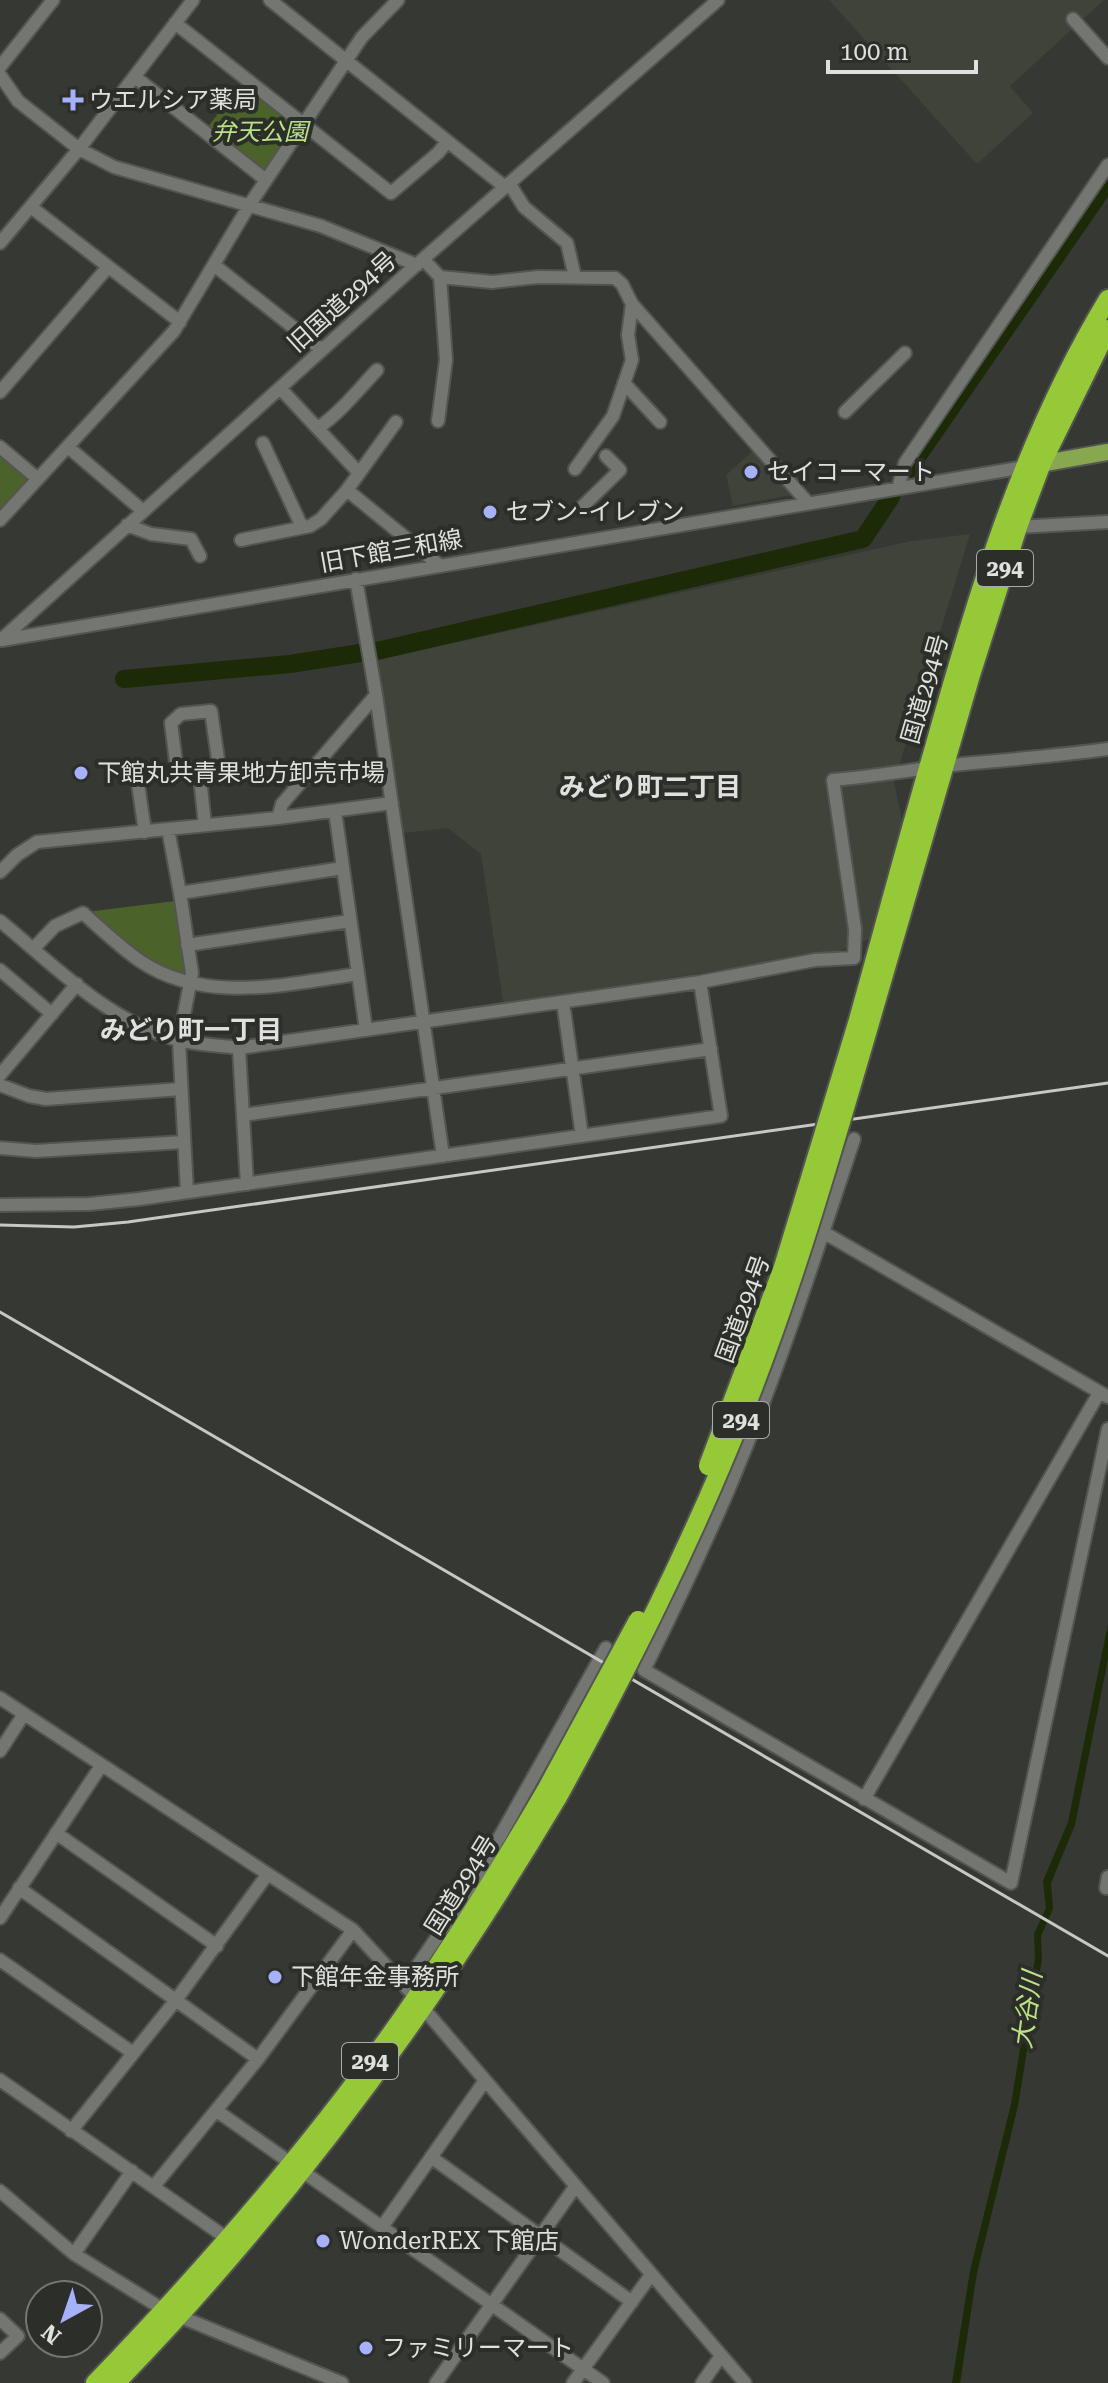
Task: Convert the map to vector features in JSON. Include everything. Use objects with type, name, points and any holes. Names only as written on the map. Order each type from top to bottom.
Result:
[{"type":"highway","name":"国道294号","points":[[936,769],[1065,378],[1108,299]]},
{"type":"highway","name":"国道294号","points":[[95,2383],[248,2239],[552,1794],[634,1627],[723,1430],[783,1267],[864,1021],[936,769],[981,581],[1034,465],[1108,329]]},
{"type":"highway","name":"国道294号","points":[[116,2383],[228,2239],[298,2167]]},
{"type":"main road","points":[[1034,465],[1108,452]]},
{"type":"street","points":[[0,67],[53,0]]},
{"type":"street","points":[[0,243],[79,149],[193,0]]},
{"type":"street","points":[[270,0],[447,142],[507,185],[524,207],[567,243],[575,277]]},
{"type":"street","points":[[373,0],[384,12]]},
{"type":"street","points":[[0,520],[180,322],[250,204],[362,37],[398,0]]},
{"type":"street","name":"旧国道294号","points":[[1,640],[142,510],[718,0]]},
{"type":"street","points":[[1073,19],[1108,58]]},
{"type":"street","points":[[175,23],[391,193],[447,142]]},
{"type":"street","points":[[0,75],[18,101],[79,149],[114,167],[321,226],[420,262],[440,277],[492,282],[615,278],[622,284],[632,304],[808,503]]},
{"type":"street","points":[[135,77],[266,180]]},
{"type":"street","points":[[898,488],[905,463],[1108,165]]},
{"type":"street","points":[[31,207],[180,322]]},
{"type":"street","points":[[214,265],[322,350]]},
{"type":"street","points":[[2,385],[108,267]]},
{"type":"street","points":[[438,421],[446,360],[440,277]]},
{"type":"street","points":[[575,469],[613,416],[632,360],[628,335],[632,304]]},
{"type":"street","points":[[845,412],[905,353]]},
{"type":"street","points":[[318,428],[338,414],[377,370]]},
{"type":"street","points":[[624,383],[660,422]]},
{"type":"street","points":[[280,388],[359,473]]},
{"type":"street","points":[[241,540],[302,527],[321,519],[347,490],[396,422]]},
{"type":"street","points":[[263,443],[302,527]]},
{"type":"street","points":[[0,447],[38,479]]},
{"type":"street","points":[[68,447],[142,510]]},
{"type":"street","points":[[582,507],[620,470],[606,456]]},
{"type":"street","name":"旧下館三和線","points":[[1,640],[1034,465]]},
{"type":"street","points":[[347,490],[439,565]]},
{"type":"street","points":[[1018,527],[1108,522]]},
{"type":"street","points":[[127,525],[151,534],[191,539],[200,556]]},
{"type":"street","points":[[356,579],[376,695],[443,1156]]},
{"type":"street","points":[[278,818],[282,804],[376,695]]},
{"type":"street","points":[[211,711],[219,766],[199,769],[177,770],[171,723],[181,714],[211,711]]},
{"type":"street","points":[[0,921],[77,984],[132,1022],[179,1041],[239,1048],[700,982],[815,960],[854,958],[855,929],[833,780],[1108,749]]},
{"type":"street","points":[[199,769],[205,825]]},
{"type":"street","points":[[137,777],[145,832]]},
{"type":"street","points":[[0,872],[17,855],[37,842],[278,818],[392,803]]},
{"type":"street","points":[[335,811],[366,1030]]},
{"type":"street","points":[[168,829],[180,893],[191,984],[179,1041],[187,1192]]},
{"type":"street","points":[[180,893],[343,868]]},
{"type":"street","points":[[34,948],[55,926],[83,913],[139,961],[169,977],[191,984],[241,988],[358,974]]},
{"type":"street","points":[[187,945],[350,921]]},
{"type":"street","points":[[0,970],[52,1014]]},
{"type":"street","points":[[0,1205],[89,1204],[187,1192],[721,1116],[700,982]]},
{"type":"street","points":[[0,1075],[77,984]]},
{"type":"street","points":[[563,1002],[582,1136]]},
{"type":"street","points":[[239,1048],[247,1184]]},
{"type":"street","points":[[243,1115],[711,1049]]},
{"type":"street","points":[[0,1085],[46,1099],[181,1089]]},
{"type":"street","points":[[854,1139],[788,1334],[737,1468],[644,1670],[1011,1883],[1108,1429]]},
{"type":"street","points":[[0,1148],[36,1151],[184,1142]]},
{"type":"street","points":[[823,1232],[1104,1395],[864,1799]]},
{"type":"street","points":[[415,1997],[472,1886],[606,1648]]},
{"type":"street","points":[[0,1698],[353,1930],[415,1997],[484,2082],[745,2383]]},
{"type":"street","points":[[0,1751],[24,1714]]},
{"type":"street","points":[[0,1917],[101,1766]]},
{"type":"street","points":[[56,1833],[217,1946]]},
{"type":"street","points":[[71,2131],[176,2000],[267,1875]]},
{"type":"street","points":[[19,1888],[258,2059]]},
{"type":"street","points":[[154,2186],[258,2059],[353,1930]]},
{"type":"street","points":[[0,1960],[133,2053]]},
{"type":"street","points":[[0,2080],[228,2239]]},
{"type":"street","points":[[382,2227],[484,2082]]},
{"type":"street","points":[[217,2111],[603,2383]]},
{"type":"street","points":[[431,2157],[632,2302]]},
{"type":"street","points":[[74,2254],[132,2171]]},
{"type":"street","points":[[436,2383],[575,2187]]},
{"type":"street","points":[[0,2191],[74,2254],[171,2313],[342,2383]]},
{"type":"street","points":[[573,2383],[651,2275]]},
{"type":"street","points":[[0,2319],[18,2336],[0,2353]]},
{"type":"street","points":[[702,2383],[721,2356]]},
{"type":"shaded area","points":[[829,0],[1104,0],[1010,86],[1033,113],[977,164]]},
{"type":"shaded area","points":[[755,449],[797,494],[733,506],[726,475]]},
{"type":"shaded area","points":[[970,534],[894,782],[902,821],[870,939],[839,951],[507,1004],[503,1001],[481,854],[448,828],[404,833],[378,660],[911,541]]},
{"type":"green space","name":"弁天公園","points":[[243,81],[295,122],[297,130],[272,170],[263,172],[207,128]]},
{"type":"green space","points":[[0,450],[32,479],[0,514]]},
{"type":"green space","points":[[175,901],[187,973],[183,976],[149,962],[93,916],[94,911]]},
{"type":"water","name":"大谷川","points":[[1108,1624],[1108,1659],[1075,1825],[1051,1883],[1053,1909],[1041,1936],[1042,1959],[1018,2106],[977,2273],[960,2383],[952,2383],[970,2271],[1011,2104],[1035,1958],[1034,1934],[1046,1908],[1043,1881],[1068,1822]]},
{"type":"waterway","points":[[908,470],[1108,181]]},
{"type":"waterway","points":[[377,651],[863,539],[891,497]]},
{"type":"waterway","points":[[124,679],[290,664],[360,653]]},
{"type":"railway","points":[[0,1225],[74,1227],[128,1222],[1108,1083]]},
{"type":"railway","points":[[0,1312],[1108,1956]]},
{"type":"place","name":"ウエルシア薬局","points":[[73,100]]},
{"type":"place","name":"セイコーマート","points":[[751,472]]},
{"type":"place","name":"セブン-イレブン","points":[[490,512]]},
{"type":"place","name":"下館丸共青果地方卸売市場","points":[[81,773]]},
{"type":"place","name":"下館年金事務所","points":[[275,1977]]},
{"type":"place","name":"WonderREX 下館店","points":[[323,2241]]},
{"type":"place","name":"ファミリーマート","points":[[366,2348]]},
{"type":"district","name":"みどり町二丁目","points":[[650,787]]},
{"type":"district","name":"みどり町一丁目","points":[[191,1030]]}]
